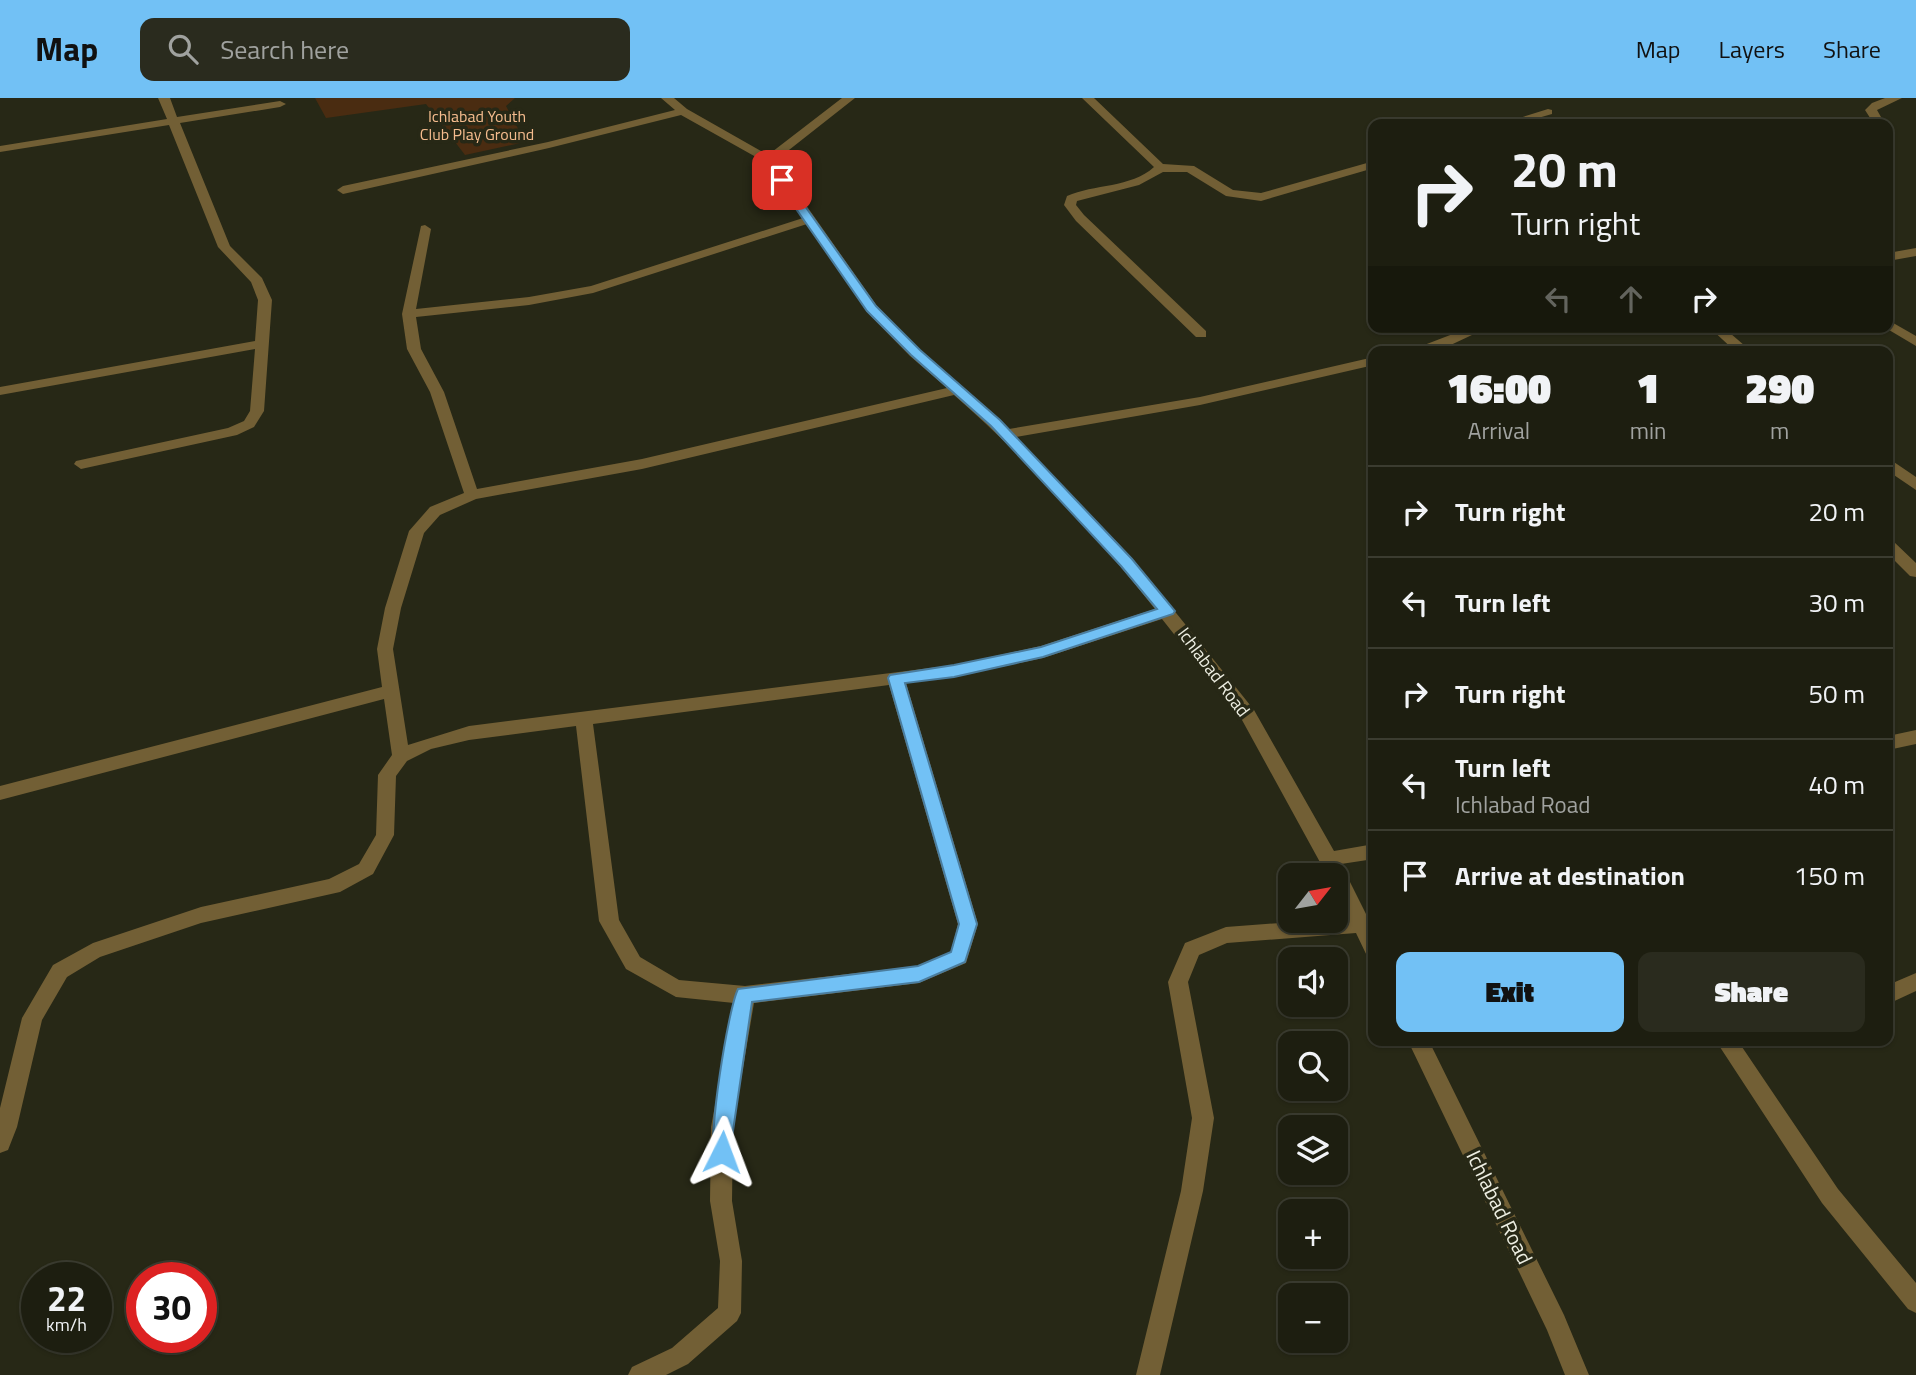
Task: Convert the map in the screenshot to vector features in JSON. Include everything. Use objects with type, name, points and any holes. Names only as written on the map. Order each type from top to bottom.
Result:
[{"type":"street","points":[[80,464],[232,432],[249,424],[257,411],[265,300],[257,281],[224,247],[164,98]]},
{"type":"street","points":[[667,98],[683,111],[768,160],[849,98]]},
{"type":"street","points":[[1088,98],[1154,159],[1160,168]]},
{"type":"street","points":[[1876,119],[1871,110],[1876,105],[1896,98]]},
{"type":"street","points":[[0,149],[280,104]]},
{"type":"street","points":[[343,190],[549,145],[683,111]]},
{"type":"street","points":[[1524,119],[1548,112]]},
{"type":"street","name":"Ichlabad Road","points":[[768,160],[872,309],[1006,434],[1126,562],[1248,715],[1329,859],[1368,938]]},
{"type":"street","points":[[1160,168],[1190,168],[1230,193],[1261,197],[1368,166]]},
{"type":"street","points":[[1160,168],[1156,174],[1145,179],[1080,195],[1071,199],[1070,205],[1080,218],[1201,334]]},
{"type":"street","points":[[409,314],[529,301],[593,289],[808,220]]},
{"type":"street","points":[[425,229],[409,314],[414,349],[442,404],[472,495]]},
{"type":"street","points":[[1893,256],[1916,251]]},
{"type":"street","points":[[1893,327],[1916,342]]},
{"type":"street","points":[[1437,346],[1469,333]]},
{"type":"street","points":[[1722,333],[1738,346]]},
{"type":"street","points":[[0,391],[262,344]]},
{"type":"street","points":[[1006,434],[1200,401],[1368,361]]},
{"type":"street","points":[[401,757],[385,649],[393,608],[418,531],[435,511],[472,495],[642,464],[957,390]]},
{"type":"street","points":[[1893,467],[1916,485]]},
{"type":"street","points":[[1893,550],[1916,572]]},
{"type":"street","points":[[0,1143],[32,1018],[60,971],[93,951],[201,915],[333,886],[366,869],[385,835],[387,775],[401,757],[426,744],[469,733],[954,671],[1043,652],[1167,611]]},
{"type":"street","points":[[584,719],[609,920],[633,962],[676,988],[744,995],[919,974],[959,957],[968,924],[896,678]]},
{"type":"street","points":[[0,793],[391,691]]},
{"type":"street","points":[[1893,738],[1916,737]]},
{"type":"street","points":[[1329,859],[1368,852]]},
{"type":"street","points":[[1148,1375],[1192,1191],[1203,1118],[1178,982],[1192,949],[1226,935],[1362,925]]},
{"type":"street","points":[[1893,993],[1916,982]]},
{"type":"street","points":[[640,1375],[680,1356],[729,1313],[732,1261],[721,1201],[722,1127],[744,995]]},
{"type":"street","name":"Ichlabad Road","points":[[1420,1046],[1556,1324],[1577,1375]]},
{"type":"street","points":[[1729,1046],[1830,1196],[1916,1301]]},
{"type":"green space","name":"Ichlabad Youth Club Play Ground","points":[[315,98],[515,98],[506,106],[525,142],[465,155],[426,104],[326,118]]},
{"type":"route","points":[[722,1152],[722,1127],[744,995],[919,974],[959,957],[968,924],[896,678],[954,671],[1043,652],[1167,611],[1126,562],[995,423],[915,353],[872,309],[782,180]]}]
